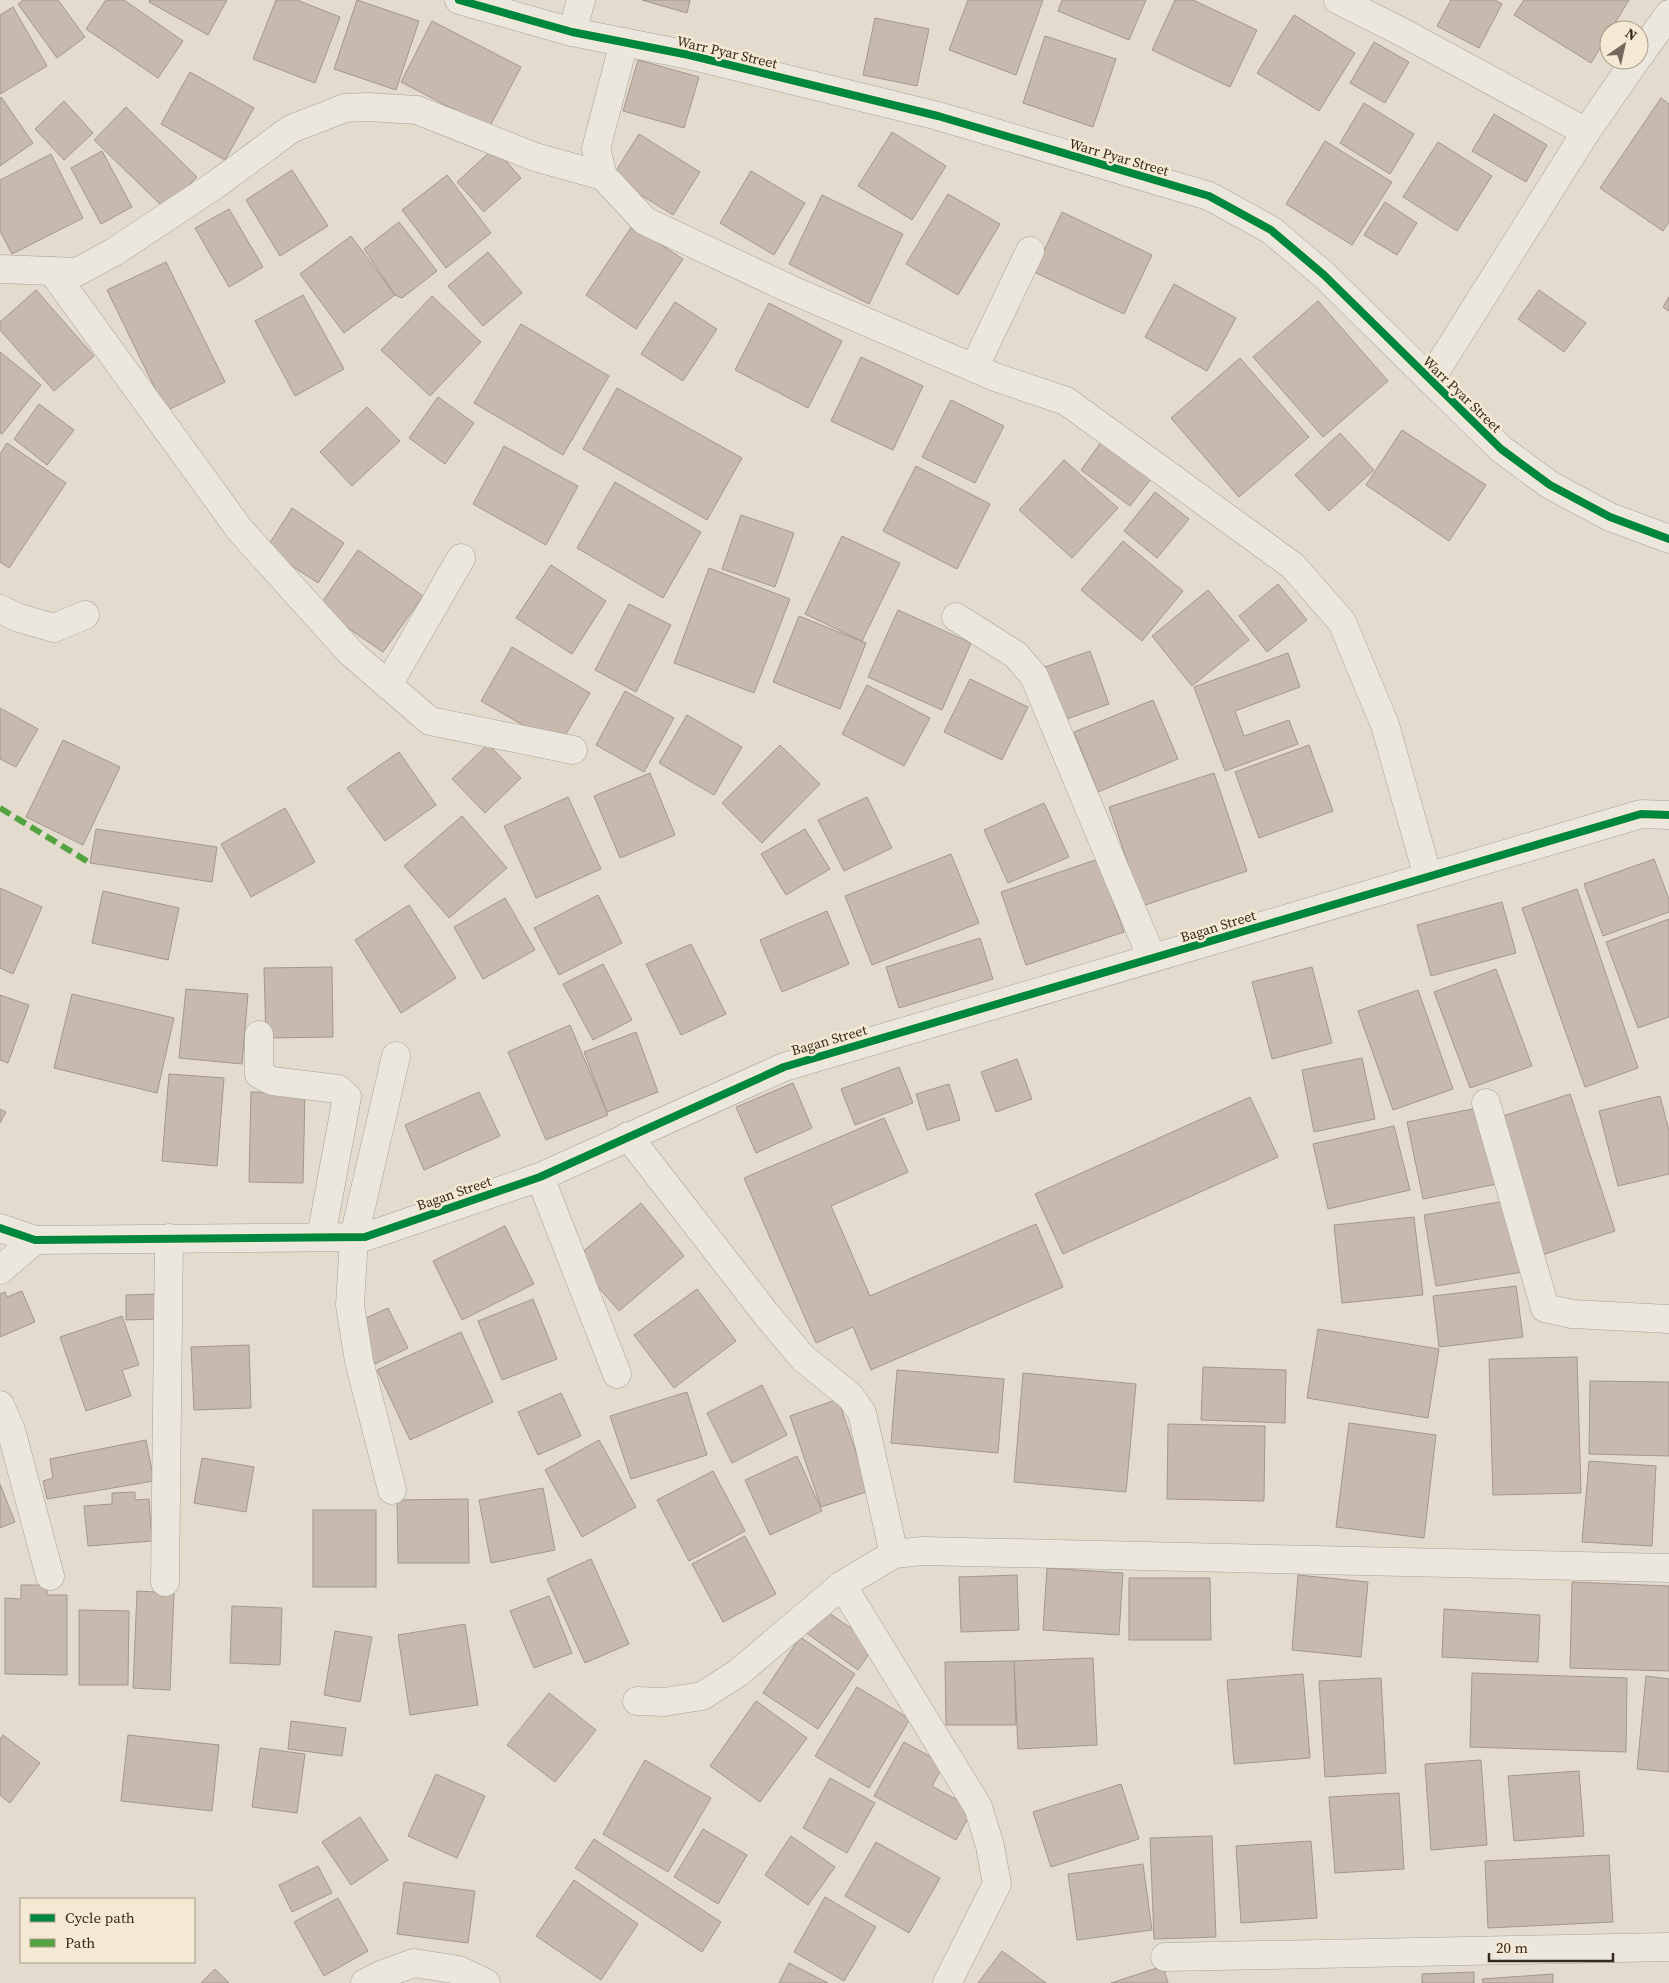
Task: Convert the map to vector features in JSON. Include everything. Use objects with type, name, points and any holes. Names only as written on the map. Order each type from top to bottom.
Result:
[{"type":"street","points":[[572,32],[581,0]]},
{"type":"street","points":[[1338,0],[1402,32],[1586,132]]},
{"type":"street","name":"Warr Pyar Street","points":[[467,1],[572,32],[689,55],[938,116],[1209,196],[1271,230],[1324,275],[1501,449],[1550,485],[1610,518],[1669,539]]},
{"type":"street","points":[[1649,42],[1669,14]]},
{"type":"street","points":[[624,42],[596,149],[603,176],[645,221],[801,294],[974,368],[1066,401],[1293,566],[1342,622],[1385,725],[1428,877]]},
{"type":"street","points":[[1430,380],[1586,132],[1629,70]]},
{"type":"street","points":[[0,269],[78,272],[114,252],[214,185],[291,129],[345,108],[368,107],[417,110],[535,157],[603,176]]},
{"type":"street","points":[[974,368],[1030,251]]},
{"type":"street","points":[[52,271],[240,530],[351,653],[430,721],[573,750]]},
{"type":"street","points":[[388,685],[461,558]]},
{"type":"street","points":[[0,609],[19,618],[54,628],[85,615]]},
{"type":"street","points":[[956,617],[1016,655],[1034,676],[1152,958]]},
{"type":"street","name":"Bagan Street","points":[[0,1228],[35,1240],[365,1237],[540,1177],[784,1067],[1641,814],[1669,815]]},
{"type":"street","points":[[259,1035],[259,1074],[272,1081],[338,1089],[347,1097],[321,1237]]},
{"type":"street","points":[[392,1490],[359,1361],[350,1305],[354,1237],[396,1056]]},
{"type":"street","points":[[1486,1103],[1545,1308],[1572,1314],[1669,1318]]},
{"type":"street","points":[[628,1136],[766,1314],[804,1358],[850,1396],[862,1414],[894,1554]]},
{"type":"street","points":[[540,1177],[617,1374]]},
{"type":"street","points":[[165,1582],[169,1238]]},
{"type":"street","points":[[0,1270],[35,1240]]},
{"type":"street","points":[[0,1405],[12,1430],[50,1576]]},
{"type":"street","points":[[637,1701],[664,1702],[702,1696],[738,1673],[842,1586],[894,1554],[923,1551],[1669,1568]]},
{"type":"street","points":[[842,1586],[978,1807],[990,1846],[997,1884],[947,1983]]},
{"type":"street","points":[[1165,1957],[1669,1947]]},
{"type":"street","points":[[366,1983],[381,1975],[414,1963],[459,1970],[486,1983]]},
{"type":"building","points":[[23,0],[58,0],[85,37],[57,58],[18,4]]},
{"type":"building","points":[[106,0],[124,0],[183,41],[158,78],[86,29]]},
{"type":"building","points":[[150,0],[227,0],[208,35],[149,2]]},
{"type":"building","points":[[276,0],[297,0],[340,17],[315,83],[253,59]]},
{"type":"building","points":[[357,0],[419,21],[396,90],[334,69]]},
{"type":"building","points":[[642,0],[690,0],[687,13]]},
{"type":"building","points":[[968,0],[1043,0],[1016,75],[949,50]]},
{"type":"building","points":[[1062,0],[1146,0],[1129,40],[1058,11]]},
{"type":"building","points":[[1175,0],[1193,0],[1257,30],[1230,87],[1152,50]]},
{"type":"building","points":[[1451,0],[1495,0],[1502,4],[1479,48],[1437,26]]},
{"type":"building","points":[[1524,0],[1629,0],[1617,20],[1599,20],[1599,50],[1591,63],[1514,15]]},
{"type":"building","points":[[13,7],[47,66],[0,94],[0,15]]},
{"type":"building","points":[[1294,15],[1355,53],[1319,111],[1257,73]]},
{"type":"building","points":[[875,18],[929,29],[917,86],[863,75]]},
{"type":"building","points":[[432,21],[521,67],[489,128],[401,82]]},
{"type":"building","points":[[1045,36],[1116,59],[1093,127],[1023,103]]},
{"type":"building","points":[[1374,42],[1409,62],[1385,103],[1350,83]]},
{"type":"building","points":[[638,60],[699,77],[684,128],[623,111]]},
{"type":"building","points":[[190,72],[254,108],[225,160],[161,124]]},
{"type":"building","points":[[0,98],[33,143],[0,166]]},
{"type":"building","points":[[1661,98],[1669,104],[1669,222],[1663,231],[1600,188]]},
{"type":"building","points":[[64,101],[93,133],[64,160],[35,129]]},
{"type":"building","points":[[1364,103],[1414,134],[1390,174],[1340,143]]},
{"type":"building","points":[[126,107],[197,177],[165,209],[94,140]]},
{"type":"building","points":[[1494,114],[1547,145],[1526,182],[1472,151]]},
{"type":"building","points":[[892,132],[946,166],[912,220],[858,186]]},
{"type":"building","points":[[639,134],[700,172],[673,215],[612,177]]},
{"type":"building","points":[[1325,141],[1392,182],[1352,245],[1286,204]]},
{"type":"building","points":[[1438,142],[1492,176],[1457,231],[1403,197]]},
{"type":"building","points":[[494,148],[521,178],[484,212],[457,182]]},
{"type":"building","points":[[102,151],[132,207],[101,224],[71,168]]},
{"type":"building","points":[[51,154],[83,218],[12,254],[0,231],[0,180]]},
{"type":"building","points":[[292,170],[328,226],[280,256],[246,200]]},
{"type":"building","points":[[751,171],[805,203],[774,255],[720,223]]},
{"type":"building","points":[[447,175],[491,233],[446,268],[402,210]]},
{"type":"building","points":[[948,194],[1000,224],[958,295],[906,264]]},
{"type":"building","points":[[822,195],[903,234],[869,304],[789,264]]},
{"type":"building","points":[[1385,202],[1417,223],[1397,255],[1364,235]]},
{"type":"building","points":[[229,209],[263,267],[229,287],[195,228]]},
{"type":"building","points":[[1062,212],[1152,255],[1124,314],[1034,272]]},
{"type":"building","points":[[399,222],[437,271],[402,298],[395,295],[364,249]]},
{"type":"building","points":[[632,226],[683,259],[636,329],[586,295]]},
{"type":"building","points":[[351,236],[395,295],[344,333],[300,274]]},
{"type":"building","points":[[488,252],[522,293],[483,326],[448,286]]},
{"type":"building","points":[[166,262],[225,382],[166,411],[107,290]]},
{"type":"building","points":[[1174,284],[1236,318],[1207,371],[1145,337]]},
{"type":"building","points":[[36,290],[94,356],[54,391],[0,330],[0,322]]},
{"type":"building","points":[[1539,290],[1586,323],[1564,352],[1518,319]]},
{"type":"building","points":[[303,295],[344,369],[295,396],[255,321]]},
{"type":"building","points":[[432,296],[481,342],[430,396],[381,350]]},
{"type":"building","points":[[1669,297],[1669,311],[1663,307]]},
{"type":"building","points":[[1318,301],[1388,381],[1323,437],[1253,357]]},
{"type":"building","points":[[675,302],[717,329],[683,381],[641,354]]},
{"type":"building","points":[[769,303],[842,341],[808,408],[735,370]]},
{"type":"building","points":[[521,324],[609,376],[563,455],[474,403]]},
{"type":"building","points":[[0,352],[41,385],[2,434],[0,433]]},
{"type":"building","points":[[861,357],[923,386],[893,450],[831,421]]},
{"type":"building","points":[[1240,358],[1309,437],[1239,497],[1171,418]]},
{"type":"building","points":[[617,388],[742,458],[707,520],[583,449]]},
{"type":"building","points":[[438,397],[474,423],[445,464],[409,438]]},
{"type":"building","points":[[951,400],[1004,426],[975,483],[922,457]]},
{"type":"building","points":[[39,404],[74,430],[47,465],[14,439]]},
{"type":"building","points":[[367,407],[400,441],[352,486],[320,452]]},
{"type":"building","points":[[1402,430],[1486,485],[1449,541],[1366,485]]},
{"type":"building","points":[[1340,433],[1374,470],[1329,511],[1295,475]]},
{"type":"building","points":[[1104,438],[1154,475],[1130,506],[1081,470]]},
{"type":"building","points":[[7,443],[66,483],[9,568],[0,562],[0,454]]},
{"type":"building","points":[[504,446],[578,486],[546,545],[473,504]]},
{"type":"building","points":[[1064,460],[1118,508],[1072,558],[1019,510]]},
{"type":"building","points":[[916,466],[990,504],[957,569],[883,531]]},
{"type":"building","points":[[615,482],[701,532],[663,598],[577,548]]},
{"type":"building","points":[[1155,492],[1189,519],[1157,558],[1124,531]]},
{"type":"building","points":[[292,508],[344,543],[318,583],[266,549]]},
{"type":"building","points":[[741,515],[794,533],[775,587],[722,569]]},
{"type":"building","points":[[842,536],[900,563],[862,641],[805,614]]},
{"type":"building","points":[[1123,541],[1183,591],[1142,641],[1081,590]]},
{"type":"building","points":[[358,550],[423,596],[383,652],[318,608]]},
{"type":"building","points":[[551,565],[606,601],[572,654],[516,618]]},
{"type":"building","points":[[709,568],[790,599],[754,693],[674,663]]},
{"type":"building","points":[[1278,584],[1307,620],[1267,652],[1239,616]]},
{"type":"building","points":[[1208,590],[1249,640],[1192,686],[1152,636]]},
{"type":"building","points":[[629,604],[671,625],[636,692],[595,670]]},
{"type":"building","points":[[898,610],[971,643],[942,710],[868,677]]},
{"type":"building","points":[[799,616],[866,643],[840,709],[773,682]]},
{"type":"building","points":[[512,647],[590,693],[559,746],[481,701]]},
{"type":"building","points":[[1090,651],[1109,704],[1061,721],[1042,668]]},
{"type":"building","points":[[1288,653],[1300,687],[1235,711],[1244,736],[1289,720],[1298,744],[1225,771],[1194,687]]},
{"type":"building","points":[[970,679],[1028,707],[1002,760],[944,732]]},
{"type":"building","points":[[867,685],[930,718],[904,766],[842,734]]},
{"type":"building","points":[[625,691],[674,718],[644,772],[596,745]]},
{"type":"building","points":[[1153,700],[1178,759],[1098,792],[1074,732]]},
{"type":"building","points":[[0,708],[38,729],[16,767],[0,759]]},
{"type":"building","points":[[687,715],[742,747],[714,795],[659,763]]},
{"type":"building","points":[[63,740],[120,767],[83,845],[26,817]]},
{"type":"building","points":[[488,744],[521,778],[485,813],[452,779]]},
{"type":"building","points":[[780,745],[820,784],[762,843],[722,803]]},
{"type":"building","points":[[1309,745],[1333,811],[1259,838],[1235,772]]},
{"type":"building","points":[[399,752],[436,805],[385,841],[347,788]]},
{"type":"building","points":[[650,773],[675,835],[620,858],[594,796]]},
{"type":"building","points":[[1214,773],[1247,871],[1142,906],[1109,807]]},
{"type":"building","points":[[568,797],[601,869],[536,898],[504,826]]},
{"type":"building","points":[[867,797],[892,848],[844,871],[818,820]]},
{"type":"building","points":[[1044,803],[1069,857],[1008,883],[984,830]]},
{"type":"building","points":[[285,808],[315,862],[251,897],[221,844]]},
{"type":"building","points":[[462,816],[507,868],[449,918],[404,866]]},
{"type":"building","points":[[96,829],[217,847],[212,882],[90,863]]},
{"type":"building","points":[[805,829],[830,869],[786,895],[761,854]]},
{"type":"building","points":[[951,854],[979,923],[872,965],[845,896]]},
{"type":"building","points":[[1098,859],[1124,932],[1026,965],[1001,892]]},
{"type":"building","points":[[1654,859],[1669,899],[1669,912],[1603,936],[1584,884]]},
{"type":"building","points":[[0,888],[42,907],[13,974],[0,968]]},
{"type":"building","points":[[1577,889],[1638,1068],[1585,1087],[1522,908]]},
{"type":"building","points":[[103,891],[179,908],[168,960],[92,943]]},
{"type":"building","points":[[598,895],[622,943],[559,975],[534,928]]},
{"type":"building","points":[[505,898],[535,950],[483,979],[454,927]]},
{"type":"building","points":[[1502,902],[1516,953],[1431,976],[1417,925]]},
{"type":"building","points":[[409,905],[456,978],[401,1013],[355,940]]},
{"type":"building","points":[[827,911],[849,964],[782,992],[760,940]]},
{"type":"building","points":[[1669,919],[1669,1017],[1638,1028],[1606,942]]},
{"type":"building","points":[[980,938],[993,979],[899,1008],[886,967]]},
{"type":"building","points":[[691,944],[726,1014],[681,1035],[646,964]]},
{"type":"building","points":[[603,964],[632,1020],[593,1040],[563,984]]},
{"type":"building","points":[[332,967],[333,1037],[266,1038],[264,968]]},
{"type":"building","points":[[1312,967],[1332,1043],[1272,1059],[1252,982]]},
{"type":"building","points":[[1496,969],[1532,1066],[1470,1088],[1434,992]]},
{"type":"building","points":[[186,989],[248,994],[242,1064],[179,1058]]},
{"type":"building","points":[[1418,990],[1453,1089],[1393,1110],[1358,1011]]},
{"type":"building","points":[[72,994],[174,1018],[157,1093],[54,1068]]},
{"type":"building","points":[[0,995],[29,1005],[8,1063],[0,1060]]},
{"type":"building","points":[[570,1025],[608,1115],[546,1140],[508,1052]]},
{"type":"building","points":[[636,1032],[658,1092],[607,1112],[584,1052]]},
{"type":"building","points":[[1362,1058],[1375,1119],[1314,1132],[1302,1070]]},
{"type":"building","points":[[1017,1059],[1032,1099],[996,1112],[981,1072]]},
{"type":"building","points":[[899,1067],[913,1103],[855,1125],[841,1089]]},
{"type":"building","points":[[169,1074],[224,1078],[217,1166],[162,1161]]},
{"type":"building","points":[[793,1083],[812,1128],[756,1153],[736,1107]]},
{"type":"building","points":[[949,1084],[960,1120],[927,1130],[916,1094]]},
{"type":"building","points":[[251,1092],[305,1093],[303,1183],[249,1182]]},
{"type":"building","points":[[479,1092],[500,1136],[424,1170],[405,1125]]},
{"type":"building","points":[[1570,1094],[1615,1231],[1539,1256],[1494,1119]]},
{"type":"building","points":[[1660,1096],[1669,1131],[1669,1174],[1618,1186],[1599,1111]]},
{"type":"building","points":[[1250,1097],[1278,1157],[1063,1254],[1035,1194]]},
{"type":"building","points":[[1482,1107],[1497,1184],[1423,1199],[1407,1122]]},
{"type":"building","points":[[0,1109],[6,1112],[0,1123]]},
{"type":"building","points":[[884,1118],[908,1172],[831,1206],[870,1296],[1036,1224],[1063,1287],[871,1370],[853,1327],[816,1343],[744,1178]]},
{"type":"building","points":[[1394,1126],[1410,1190],[1328,1209],[1313,1144]]},
{"type":"building","points":[[1511,1200],[1523,1272],[1436,1286],[1424,1215]]},
{"type":"building","points":[[641,1203],[684,1256],[619,1311],[574,1259]]},
{"type":"building","points":[[1414,1217],[1423,1295],[1342,1303],[1334,1225]]},
{"type":"building","points":[[505,1226],[534,1284],[462,1320],[433,1261]]},
{"type":"building","points":[[1516,1286],[1523,1337],[1439,1347],[1433,1296]]},
{"type":"building","points":[[697,1289],[736,1341],[674,1388],[634,1335]]},
{"type":"building","points":[[22,1291],[35,1322],[0,1337],[0,1294],[5,1292],[7,1297]]},
{"type":"building","points":[[158,1294],[158,1319],[126,1320],[126,1295]]},
{"type":"building","points":[[533,1299],[557,1359],[502,1380],[478,1321]]},
{"type":"building","points":[[388,1308],[408,1348],[375,1364],[355,1323]]},
{"type":"building","points":[[122,1316],[139,1365],[122,1370],[131,1396],[86,1411],[60,1337]]},
{"type":"building","points":[[1318,1329],[1439,1349],[1428,1418],[1307,1398]]},
{"type":"building","points":[[461,1332],[493,1402],[410,1440],[377,1370]]},
{"type":"building","points":[[249,1345],[251,1408],[194,1410],[191,1347]]},
{"type":"building","points":[[1577,1357],[1581,1493],[1493,1495],[1489,1359]]},
{"type":"building","points":[[1203,1367],[1286,1370],[1285,1423],[1201,1420]]},
{"type":"building","points":[[897,1370],[1004,1379],[998,1453],[891,1443]]},
{"type":"building","points":[[1023,1373],[1136,1384],[1126,1492],[1014,1482]]},
{"type":"building","points":[[1590,1381],[1669,1382],[1669,1456],[1589,1454]]},
{"type":"building","points":[[762,1385],[787,1435],[732,1463],[707,1413]]},
{"type":"building","points":[[687,1392],[707,1455],[631,1479],[610,1416]]},
{"type":"building","points":[[561,1393],[581,1436],[538,1455],[518,1412]]},
{"type":"building","points":[[838,1399],[869,1491],[821,1507],[790,1416]]},
{"type":"building","points":[[1349,1423],[1436,1435],[1424,1538],[1336,1527]]},
{"type":"building","points":[[1168,1424],[1265,1426],[1264,1501],[1167,1499]]},
{"type":"building","points":[[146,1440],[154,1481],[47,1499],[43,1481],[53,1478],[50,1459]]},
{"type":"building","points":[[599,1440],[636,1507],[582,1537],[545,1470]]},
{"type":"building","points":[[797,1456],[822,1511],[770,1535],[745,1480]]},
{"type":"building","points":[[202,1458],[254,1467],[246,1512],[194,1503]]},
{"type":"building","points":[[1589,1461],[1656,1466],[1652,1546],[1582,1542]]},
{"type":"building","points":[[713,1471],[745,1531],[689,1561],[657,1500]]},
{"type":"building","points":[[0,1484],[15,1522],[0,1528]]},
{"type":"building","points":[[543,1488],[555,1550],[491,1563],[479,1500]]},
{"type":"building","points":[[135,1492],[135,1500],[149,1499],[152,1541],[88,1546],[84,1506],[112,1504],[112,1493]]},
{"type":"building","points":[[468,1499],[469,1563],[398,1563],[397,1500]]},
{"type":"building","points":[[313,1510],[376,1510],[376,1587],[313,1587]]},
{"type":"building","points":[[745,1536],[776,1594],[723,1622],[692,1564]]},
{"type":"building","points":[[591,1559],[629,1644],[585,1663],[547,1579]]},
{"type":"building","points":[[1047,1568],[1123,1573],[1119,1635],[1043,1630]]},
{"type":"building","points":[[1017,1575],[1019,1630],[961,1632],[959,1577]]},
{"type":"building","points":[[1298,1575],[1368,1582],[1361,1657],[1292,1650]]},
{"type":"building","points":[[1129,1578],[1210,1578],[1211,1640],[1129,1640]]},
{"type":"building","points":[[1572,1582],[1669,1586],[1669,1671],[1570,1668]]},
{"type":"building","points":[[21,1585],[47,1585],[47,1595],[67,1595],[67,1675],[5,1674],[5,1598],[21,1599]]},
{"type":"building","points":[[137,1591],[174,1593],[170,1690],[133,1688]]},
{"type":"building","points":[[549,1596],[572,1653],[534,1668],[510,1611]]},
{"type":"building","points":[[232,1606],[282,1608],[280,1665],[230,1663]]},
{"type":"building","points":[[822,1608],[875,1645],[858,1670],[805,1632]]},
{"type":"building","points":[[1444,1609],[1540,1615],[1538,1662],[1442,1657]]},
{"type":"building","points":[[79,1610],[129,1611],[128,1685],[79,1685]]},
{"type":"building","points":[[465,1624],[478,1705],[410,1715],[398,1635]]},
{"type":"building","points":[[335,1631],[372,1637],[360,1702],[324,1695]]},
{"type":"building","points":[[800,1637],[855,1674],[818,1729],[763,1693]]},
{"type":"building","points":[[1093,1658],[1097,1745],[1018,1749],[1014,1661]]},
{"type":"building","points":[[1014,1661],[1016,1725],[946,1725],[945,1662]]},
{"type":"building","points":[[1472,1673],[1627,1678],[1626,1752],[1470,1747]]},
{"type":"building","points":[[1303,1674],[1310,1758],[1234,1764],[1227,1680]]},
{"type":"building","points":[[1646,1676],[1669,1679],[1669,1772],[1637,1769]]},
{"type":"building","points":[[1381,1678],[1386,1773],[1325,1777],[1319,1681]]},
{"type":"building","points":[[857,1687],[910,1719],[869,1788],[815,1756]]},
{"type":"building","points":[[549,1693],[596,1730],[555,1782],[507,1745]]},
{"type":"building","points":[[756,1701],[807,1738],[760,1802],[710,1766]]},
{"type":"building","points":[[291,1721],[346,1728],[342,1756],[288,1749]]},
{"type":"building","points":[[3,1735],[40,1763],[10,1803],[0,1795],[0,1739]]},
{"type":"building","points":[[128,1735],[219,1745],[212,1811],[121,1801]]},
{"type":"building","points":[[904,1742],[944,1764],[932,1786],[973,1809],[956,1840],[874,1796]]},
{"type":"building","points":[[260,1748],[305,1754],[297,1813],[252,1807]]},
{"type":"building","points":[[645,1760],[711,1798],[668,1872],[603,1834]]},
{"type":"building","points":[[1481,1760],[1487,1845],[1431,1850],[1425,1764]]},
{"type":"building","points":[[1579,1771],[1584,1836],[1514,1841],[1508,1776]]},
{"type":"building","points":[[436,1774],[485,1796],[457,1858],[408,1836]]},
{"type":"building","points":[[830,1778],[875,1803],[847,1853],[803,1828]]},
{"type":"building","points":[[1121,1784],[1139,1839],[1051,1867],[1033,1812]]},
{"type":"building","points":[[1399,1793],[1404,1869],[1335,1873],[1329,1797]]},
{"type":"building","points":[[360,1817],[388,1860],[351,1885],[322,1842]]},
{"type":"building","points":[[703,1829],[747,1855],[718,1904],[674,1877]]},
{"type":"building","points":[[791,1836],[835,1867],[808,1905],[765,1875]]},
{"type":"building","points":[[1212,1836],[1216,1937],[1154,1939],[1150,1838]]},
{"type":"building","points":[[594,1839],[721,1922],[702,1952],[575,1868]]},
{"type":"building","points":[[1311,1841],[1317,1918],[1241,1923],[1236,1846]]},
{"type":"building","points":[[876,1842],[940,1878],[909,1933],[845,1896]]},
{"type":"building","points":[[1609,1855],[1613,1922],[1488,1928],[1485,1861]]},
{"type":"building","points":[[1143,1864],[1152,1930],[1077,1940],[1068,1874]]},
{"type":"building","points":[[318,1866],[332,1893],[292,1912],[279,1885]]},
{"type":"building","points":[[574,1880],[638,1924],[601,1980],[536,1936]]},
{"type":"building","points":[[404,1882],[475,1891],[468,1943],[397,1934]]},
{"type":"building","points":[[825,1897],[876,1927],[844,1981],[794,1952]]},
{"type":"building","points":[[338,1898],[368,1951],[324,1976],[294,1922]]},
{"type":"building","points":[[1002,1951],[1046,1983],[978,1983]]},
{"type":"building","points":[[789,1963],[828,1983],[779,1983]]},
{"type":"building","points":[[1163,1966],[1168,1983],[1111,1983]]},
{"type":"building","points":[[215,1969],[229,1983],[201,1983]]},
{"type":"building","points":[[1474,1972],[1474,1983],[1422,1983],[1422,1974]]},
{"type":"building","points":[[1553,1974],[1553,1983],[1483,1983],[1482,1979]]},
{"type":"marked path","points":[[0,808],[90,863]]},
{"type":"cycle path","points":[[459,0],[572,32],[689,55],[938,116],[1209,196],[1271,230],[1324,275],[1501,449],[1550,485],[1610,517],[1669,539]]},
{"type":"cycle path","points":[[0,1228],[35,1240],[365,1237],[540,1177],[784,1067],[1641,814],[1669,815]]}]
